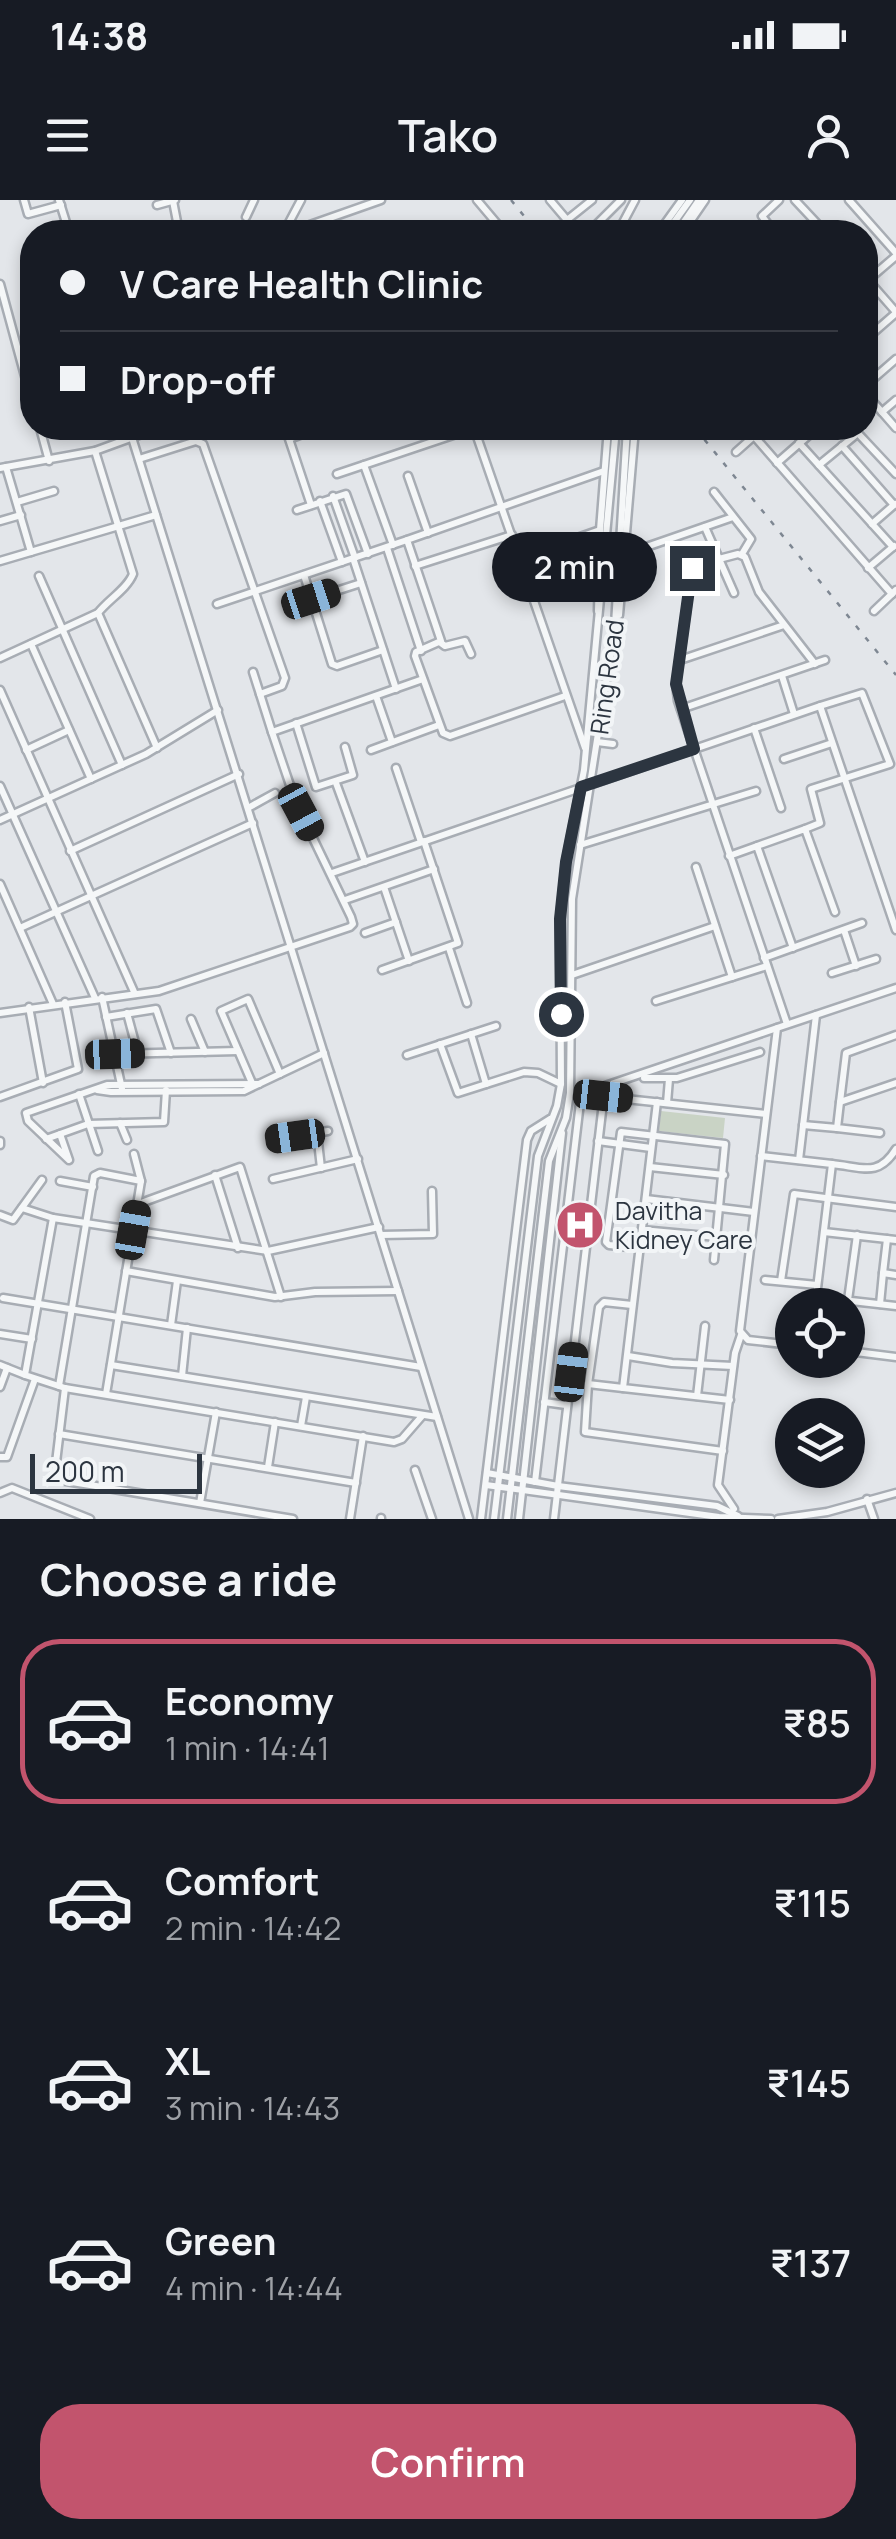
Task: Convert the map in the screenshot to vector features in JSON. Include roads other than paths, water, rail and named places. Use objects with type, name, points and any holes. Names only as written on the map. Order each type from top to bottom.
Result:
[{"type":"street","points":[[24,200],[28,214],[60,202]]},
{"type":"street","points":[[246,217],[254,200]]},
{"type":"street","points":[[322,220],[380,200]]},
{"type":"street","points":[[477,200],[494,220]]},
{"type":"street","points":[[553,201],[568,220],[592,200]]},
{"type":"street","points":[[765,220],[762,216],[780,200]]},
{"type":"street","points":[[795,200],[814,220]]},
{"type":"street","points":[[849,200],[866,220]]},
{"type":"street","points":[[157,205],[175,201]]},
{"type":"street","points":[[878,233],[896,254]]},
{"type":"street","points":[[0,284],[20,358]]},
{"type":"street","points":[[878,291],[896,312]]},
{"type":"street","points":[[878,377],[896,358]]},
{"type":"street","points":[[882,412],[896,400]]},
{"type":"street","points":[[878,407],[896,428]]},
{"type":"street","points":[[43,440],[49,461]]},
{"type":"street","points":[[31,552],[3,468],[49,461],[130,440]]},
{"type":"street","points":[[133,440],[469,1519]]},
{"type":"street","points":[[289,440],[310,504]]},
{"type":"street","points":[[337,474],[438,440]]},
{"type":"street","points":[[478,440],[586,750]]},
{"type":"street","points":[[600,622],[596,600],[607,440]]},
{"type":"street","name":"Ring Road","points":[[494,1519],[538,1156],[562,1084],[560,919],[586,750],[615,440]]},
{"type":"street","name":"Ring Road","points":[[506,1519],[548,1161],[570,1093],[572,900],[616,625],[626,440]]},
{"type":"street","points":[[616,625],[622,609],[634,440]]},
{"type":"street","points":[[736,452],[750,440]]},
{"type":"street","points":[[757,440],[868,568],[894,592],[874,611]]},
{"type":"street","points":[[777,463],[804,440]]},
{"type":"street","points":[[820,465],[847,440]]},
{"type":"street","points":[[865,440],[896,474]]},
{"type":"street","points":[[139,460],[196,441],[202,444],[285,682],[260,694]]},
{"type":"street","points":[[799,444],[894,545],[868,568]]},
{"type":"street","points":[[842,446],[895,504],[872,524]]},
{"type":"street","points":[[0,658],[98,614],[132,579],[95,450]]},
{"type":"street","points":[[364,465],[421,651]]},
{"type":"street","points":[[217,604],[604,471]]},
{"type":"street","points":[[408,476],[428,533]]},
{"type":"street","points":[[17,502],[54,491]]},
{"type":"street","points":[[714,492],[752,540],[742,554],[719,559]]},
{"type":"street","points":[[297,510],[344,493],[368,554]]},
{"type":"street","points":[[333,496],[396,689]]},
{"type":"street","points":[[320,501],[342,562]]},
{"type":"street","points":[[0,521],[21,515]]},
{"type":"street","points":[[0,561],[156,515]]},
{"type":"street","points":[[626,554],[733,517]]},
{"type":"street","points":[[705,527],[734,593]]},
{"type":"street","points":[[520,558],[600,530]]},
{"type":"street","points":[[416,566],[512,535]]},
{"type":"street","points":[[406,540],[441,643],[446,646],[465,641],[471,654]]},
{"type":"street","points":[[742,554],[759,592],[815,664]]},
{"type":"street","points":[[692,568],[676,684],[681,710],[787,1024]]},
{"type":"street","points":[[304,575],[332,664],[337,666],[384,650]]},
{"type":"street","points":[[40,576],[122,765]]},
{"type":"street","points":[[311,599],[361,583]]},
{"type":"street","points":[[98,614],[157,748]]},
{"type":"street","points":[[680,660],[784,624]]},
{"type":"street","points":[[441,643],[415,654],[439,725],[450,736],[565,696]]},
{"type":"street","points":[[30,644],[91,779]]},
{"type":"street","points":[[681,710],[826,660]]},
{"type":"street","points":[[0,1012],[165,989],[350,927],[353,921],[344,900],[296,803],[253,672]]},
{"type":"street","points":[[782,676],[794,714]]},
{"type":"street","points":[[272,732],[423,680]]},
{"type":"street","points":[[0,690],[135,994]]},
{"type":"street","points":[[332,873],[862,693],[890,764],[811,789],[820,823],[729,856]]},
{"type":"street","points":[[376,696],[392,742]]},
{"type":"street","points":[[820,706],[896,930]]},
{"type":"street","points":[[0,820],[157,748],[218,710]]},
{"type":"street","points":[[296,723],[316,787],[354,773],[345,747]]},
{"type":"street","points":[[371,750],[439,725]]},
{"type":"street","points":[[754,728],[782,808]]},
{"type":"street","points":[[26,750],[69,730]]},
{"type":"street","points":[[597,742],[613,744]]},
{"type":"street","points":[[784,758],[832,743]]},
{"type":"street","points":[[382,970],[456,946],[458,940],[396,768]]},
{"type":"street","points":[[70,851],[239,774]]},
{"type":"street","points":[[336,782],[364,862]]},
{"type":"street","points":[[0,786],[99,998],[122,1088]]},
{"type":"street","points":[[580,845],[756,791]]},
{"type":"street","points":[[248,808],[276,793]]},
{"type":"street","points":[[20,928],[252,823]]},
{"type":"street","points":[[805,830],[835,912]]},
{"type":"street","points":[[758,846],[793,948]]},
{"type":"street","points":[[696,867],[732,977]]},
{"type":"street","points":[[344,900],[434,869]]},
{"type":"street","points":[[0,884],[53,1004]]},
{"type":"street","points":[[384,887],[409,961]]},
{"type":"street","points":[[365,933],[396,922]]},
{"type":"street","points":[[656,1001],[732,977],[793,948],[862,923]]},
{"type":"street","points":[[572,975],[714,926]]},
{"type":"street","points":[[844,930],[856,966]]},
{"type":"street","points":[[450,948],[467,1003]]},
{"type":"street","points":[[832,973],[876,959]]},
{"type":"street","points":[[554,1519],[604,1086],[895,991]]},
{"type":"street","points":[[255,1084],[221,1011],[248,999],[280,1074]]},
{"type":"street","points":[[0,1098],[78,1069],[65,1002]]},
{"type":"street","points":[[29,1007],[43,1082]]},
{"type":"street","points":[[106,1017],[158,1011],[171,1053]]},
{"type":"street","points":[[127,1014],[138,1054]]},
{"type":"street","points":[[800,1160],[816,1015]]},
{"type":"street","points":[[192,1019],[205,1052]]},
{"type":"street","points":[[407,1055],[496,1026]]},
{"type":"street","points":[[739,1518],[718,1486],[733,1366],[741,1335],[777,1028]]},
{"type":"street","points":[[470,1034],[486,1084]]},
{"type":"street","points":[[836,1128],[846,1053],[896,1035]]},
{"type":"street","points":[[440,1044],[456,1092],[531,1071],[562,1084]]},
{"type":"street","points":[[115,1054],[238,1051]]},
{"type":"street","points":[[644,1078],[669,1079],[760,1052]]},
{"type":"street","points":[[60,1134],[70,1160],[28,1121],[26,1113],[96,1089],[212,1087],[238,1092],[324,1053]]},
{"type":"street","points":[[667,1103],[669,1079]]},
{"type":"street","points":[[840,1102],[896,1082]]},
{"type":"street","points":[[46,1138],[88,1124],[164,1122],[165,1088]]},
{"type":"street","points":[[570,1093],[766,1114]]},
{"type":"street","points":[[79,1094],[98,1150]]},
{"type":"street","points":[[534,1482],[581,1094]]},
{"type":"street","points":[[623,1388],[657,1102]]},
{"type":"street","points":[[481,1519],[527,1140],[531,1131],[551,1118]]},
{"type":"street","points":[[120,1122],[127,1140]]},
{"type":"street","points":[[803,1125],[880,1133]]},
{"type":"street","points":[[519,1519],[562,1127]]},
{"type":"street","points":[[273,1139],[328,1131]]},
{"type":"street","points":[[640,1248],[606,1242],[621,1132],[725,1144],[714,1260]]},
{"type":"street","points":[[317,1133],[320,1168]]},
{"type":"street","points":[[598,1140],[652,1148]]},
{"type":"street","points":[[761,1156],[879,1168],[896,1149]]},
{"type":"street","points":[[106,1394],[141,1181],[134,1154]]},
{"type":"street","points":[[273,1179],[358,1159]]},
{"type":"street","points":[[817,1288],[832,1164]]},
{"type":"street","points":[[650,1167],[724,1174]]},
{"type":"street","points":[[138,1204],[240,1168],[281,1297]]},
{"type":"street","points":[[141,1181],[98,1173],[93,1187],[72,1309],[53,1474],[57,1480],[293,1519]]},
{"type":"street","points":[[214,1175],[238,1248]]},
{"type":"street","points":[[0,1215],[13,1220],[42,1180]]},
{"type":"street","points":[[60,1181],[93,1187]]},
{"type":"street","points":[[22,1208],[53,1218],[268,1251],[380,1231],[433,1234],[432,1191]]},
{"type":"street","points":[[781,1281],[792,1196],[896,1207]]},
{"type":"street","points":[[646,1199],[754,1212]]},
{"type":"street","points":[[25,1376],[53,1218]]},
{"type":"street","points":[[642,1230],[716,1237]]},
{"type":"street","points":[[824,1232],[891,1239],[880,1304]]},
{"type":"street","points":[[850,1288],[857,1235]]},
{"type":"street","points":[[126,1271],[281,1297],[315,1292],[398,1291]]},
{"type":"street","points":[[883,1274],[896,1275]]},
{"type":"street","points":[[766,1280],[817,1285]]},
{"type":"street","points":[[172,1325],[177,1281]]},
{"type":"street","points":[[545,1289],[558,1290]]},
{"type":"street","points":[[3,1298],[422,1367]]},
{"type":"street","points":[[632,1306],[604,1302],[599,1307],[584,1428],[588,1434],[723,1451]]},
{"type":"street","points":[[865,1302],[896,1306]]},
{"type":"street","points":[[697,1396],[704,1326]]},
{"type":"street","points":[[182,1376],[187,1328]]},
{"type":"street","points":[[0,1334],[32,1339]]},
{"type":"street","points":[[741,1335],[748,1340],[775,1343]]},
{"type":"street","points":[[865,1353],[896,1356]]},
{"type":"street","points":[[628,1356],[733,1366]]},
{"type":"street","points":[[111,1364],[437,1417]]},
{"type":"street","points":[[0,1387],[4,1367],[62,1387],[397,1442],[422,1416]]},
{"type":"street","points":[[0,1457],[7,1457],[35,1378]]},
{"type":"street","points":[[588,1384],[730,1400]]},
{"type":"street","points":[[498,1387],[510,1390]]},
{"type":"street","points":[[301,1426],[306,1397]]},
{"type":"street","points":[[544,1402],[566,1406]]},
{"type":"street","points":[[200,1503],[216,1412]]},
{"type":"street","points":[[268,1467],[276,1422]]},
{"type":"street","points":[[58,1434],[356,1483]]},
{"type":"street","points":[[350,1519],[362,1436]]},
{"type":"street","points":[[415,1470],[432,1519]]},
{"type":"street","points":[[487,1473],[717,1506],[739,1518]]},
{"type":"street","points":[[486,1485],[556,1498],[726,1518],[774,1519],[827,1512],[896,1493]]},
{"type":"street","points":[[0,1493],[12,1488],[90,1519]]},
{"type":"street","points":[[868,1499],[874,1519]]},
{"type":"street","points":[[638,1519],[639,1507]]},
{"type":"railway","points":[[511,200],[527,220]]},
{"type":"railway","points":[[705,440],[896,675]]},
{"type":"place","name":"Davitha Kidney Care","points":[[580,1225]]}]
